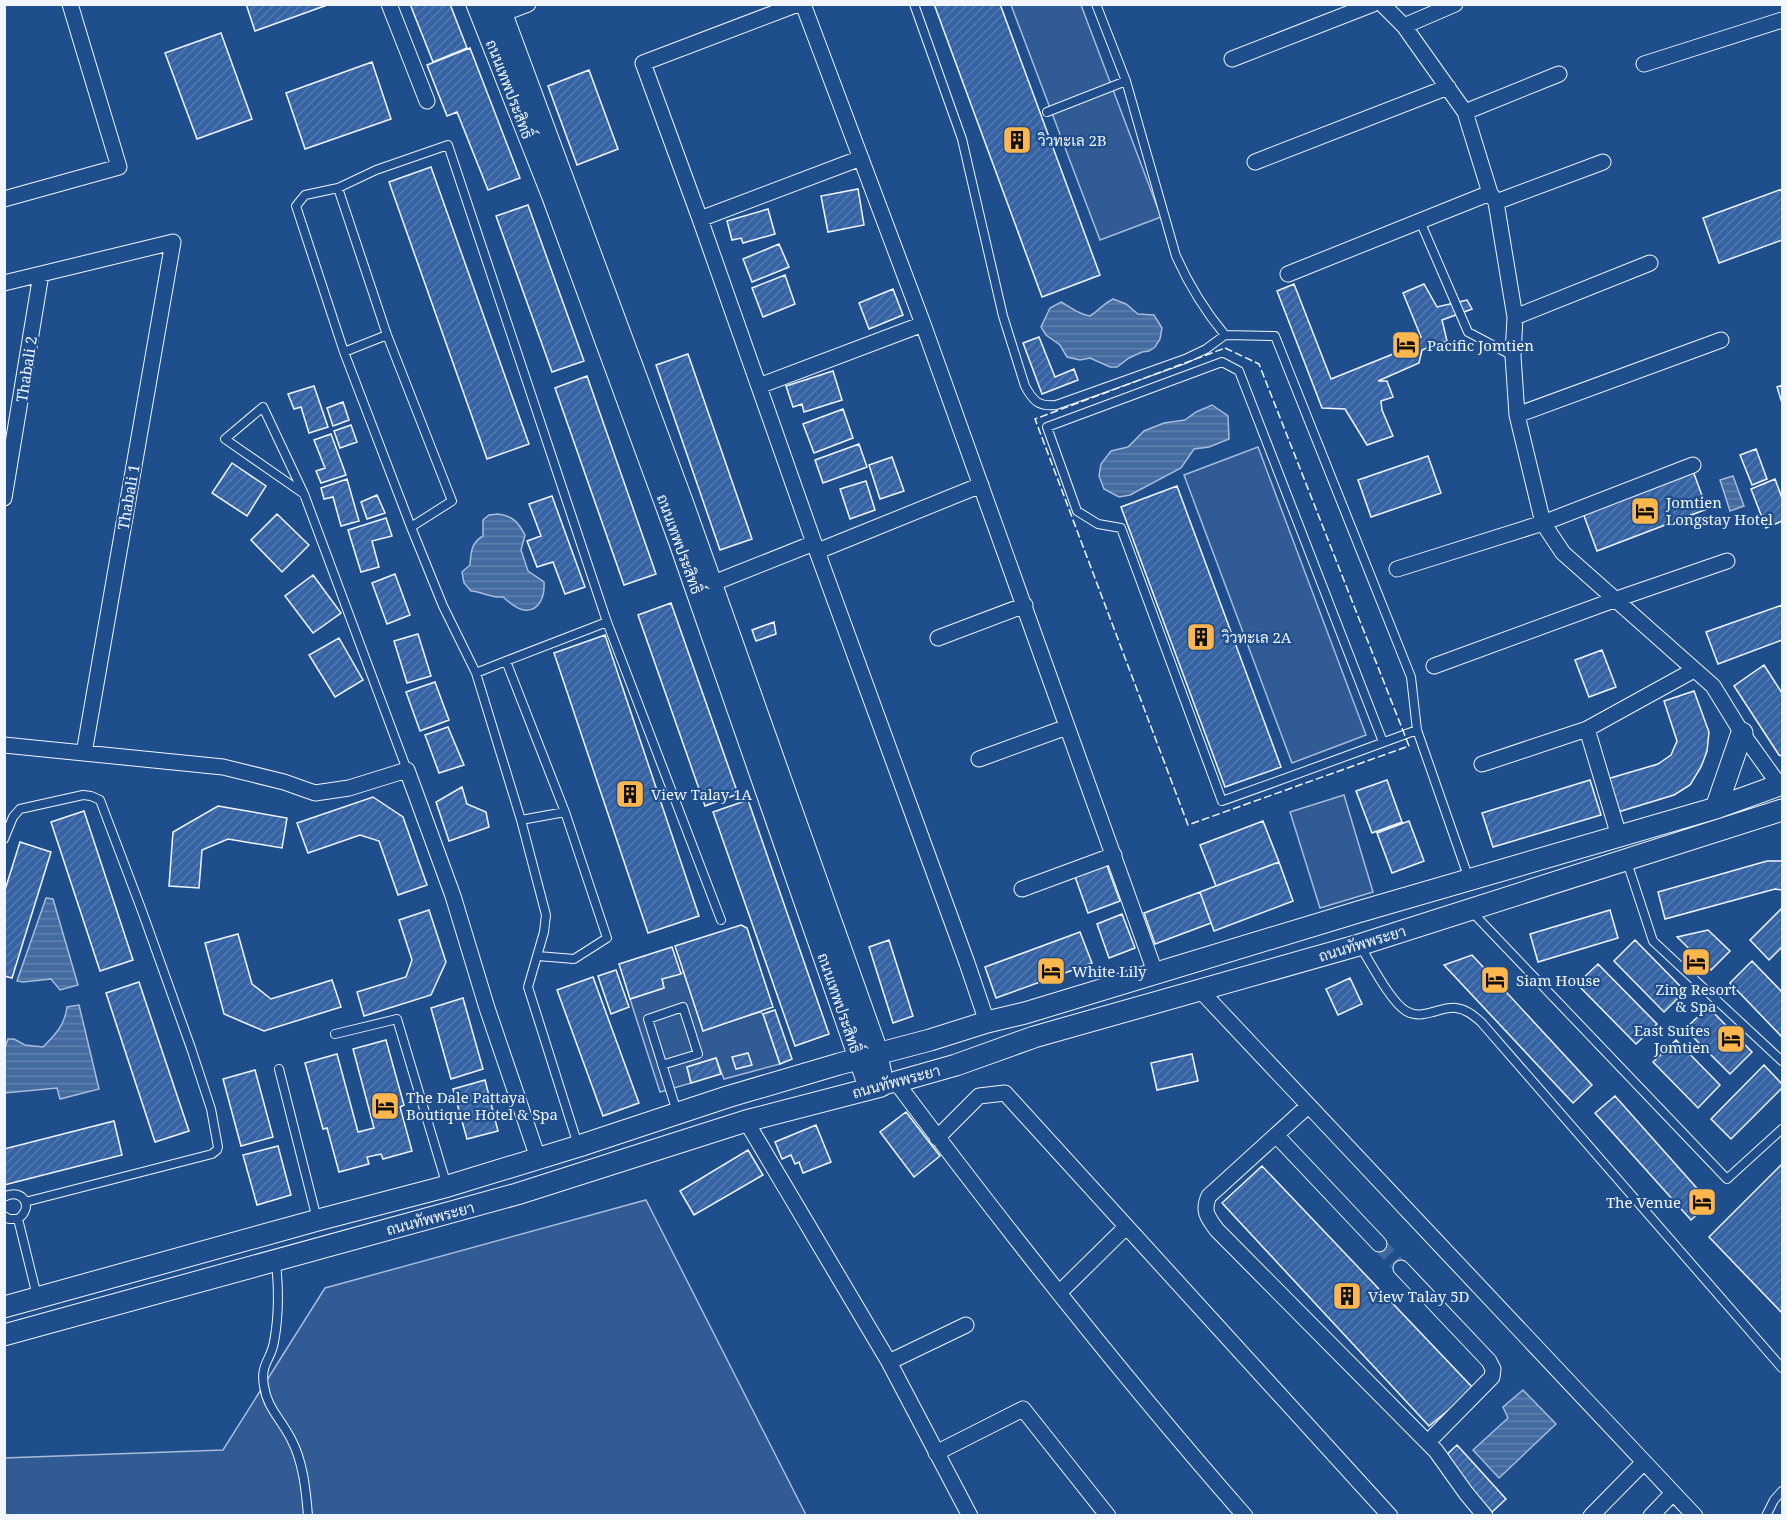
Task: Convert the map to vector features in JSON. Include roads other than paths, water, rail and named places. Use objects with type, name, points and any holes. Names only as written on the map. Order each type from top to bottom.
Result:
[{"type":"main road","name":"ถนนเทพประสิทธิ์","points":[[477,4],[553,197],[868,1056],[884,1086]]},
{"type":"main road","name":"ถนนเทพประสิทธิ์","points":[[500,9],[711,584],[868,1056]]},
{"type":"main road","points":[[1716,808],[1742,733]]},
{"type":"main road","name":"ถนนทัพพระยา","points":[[4,1307],[447,1186],[868,1056],[1025,1013],[1155,972],[1782,787]]},
{"type":"main road","name":"ถนนทัพพระยา","points":[[4,1335],[518,1194],[746,1121],[956,1065],[1034,1037],[1359,945],[1782,810]]},
{"type":"street","points":[[4,199],[119,168],[70,4]]},
{"type":"street","points":[[389,4],[427,101]]},
{"type":"street","points":[[500,9],[528,4]]},
{"type":"street","points":[[798,4],[643,63],[987,1022]]},
{"type":"street","points":[[803,4],[923,324],[1155,972]]},
{"type":"street","points":[[1232,59],[1372,4]]},
{"type":"street","points":[[1382,4],[1404,26],[1465,112],[1493,198],[1515,317],[1513,356],[1517,415],[1543,523],[1563,553],[1713,686],[1742,733],[1782,787]]},
{"type":"street","points":[[1404,26],[1455,4]]},
{"type":"street","points":[[1644,64],[1782,20]]},
{"type":"street","points":[[1465,112],[1559,74]]},
{"type":"street","points":[[1255,162],[1448,87]]},
{"type":"street","points":[[700,219],[861,158]]},
{"type":"street","points":[[1288,274],[1419,220],[1603,162]]},
{"type":"street","name":"Thabali 1","points":[[41,274],[172,242],[84,753]]},
{"type":"street","points":[[1515,317],[1650,263]]},
{"type":"street","points":[[4,283],[41,274]]},
{"type":"street","name":"Thabali 2","points":[[4,498],[41,274]]},
{"type":"street","points":[[759,386],[923,324]]},
{"type":"street","points":[[1517,415],[1721,340]]},
{"type":"street","points":[[1397,569],[1543,523],[1693,465]]},
{"type":"street","points":[[711,584],[981,485]]},
{"type":"street","points":[[1434,666],[1727,561]]},
{"type":"street","points":[[938,638],[1025,605]]},
{"type":"street","points":[[1482,764],[1587,729],[1694,670]]},
{"type":"street","points":[[979,759],[1067,728]]},
{"type":"street","points":[[1587,729],[1626,861]]},
{"type":"street","points":[[4,745],[223,767],[284,782],[315,793],[349,788],[407,770],[453,896],[487,1008],[538,1158]]},
{"type":"street","points":[[1022,889],[1114,855]]},
{"type":"street","points":[[1199,989],[1695,1515]]},
{"type":"street","points":[[884,1086],[937,1138],[1189,1451],[1245,1515]]},
{"type":"street","points":[[937,1138],[979,1096],[1005,1093],[1390,1515]]},
{"type":"street","points":[[1308,1106],[1209,1196],[1205,1204],[1207,1217],[1217,1230],[1428,1442],[1485,1515]]},
{"type":"street","points":[[746,1121],[889,1362],[970,1515]]},
{"type":"street","points":[[1276,1135],[1379,1244]]},
{"type":"street","points":[[1060,1292],[1126,1227]]},
{"type":"street","points":[[1401,1268],[1490,1361],[1493,1369],[1492,1377],[1428,1442]]},
{"type":"street","points":[[889,1362],[966,1325]]},
{"type":"street","points":[[936,1453],[1023,1409],[1108,1515]]},
{"type":"street","points":[[1591,1515],[1644,1462]]},
{"type":"street","points":[[1651,1515],[1673,1493]]},
{"type":"lane","points":[[914,4],[962,139],[1004,316],[1025,386],[1030,395],[1041,405],[1056,405],[1185,359],[1206,349],[1225,335],[1275,336],[1411,677],[1417,730],[1469,880]]},
{"type":"lane","points":[[1096,4],[1126,81],[1176,255],[1196,297],[1225,335]]},
{"type":"lane","points":[[1047,112],[1126,81]]},
{"type":"lane","points":[[579,1146],[528,987],[544,932],[546,915],[521,820],[476,673],[443,606],[344,352],[296,206],[305,195],[338,188],[376,170],[448,145],[607,622],[721,920]]},
{"type":"lane","points":[[338,188],[387,335],[452,501],[411,527]]},
{"type":"lane","points":[[1419,220],[1468,332],[1513,356]]},
{"type":"lane","points":[[344,352],[387,335]]},
{"type":"lane","points":[[1383,742],[1239,371],[1222,362],[1047,427],[1077,511],[1098,524],[1121,528],[1222,801],[1417,730]]},
{"type":"lane","points":[[304,494],[225,439],[263,406],[304,494],[407,770]]},
{"type":"lane","points":[[476,673],[607,622]]},
{"type":"lane","points":[[506,661],[565,812],[606,938],[574,959],[538,956]]},
{"type":"lane","points":[[4,839],[13,817],[20,809],[83,795],[100,800],[191,1048],[211,1109],[218,1147],[218,1150],[212,1154],[25,1202]]},
{"type":"lane","points":[[521,820],[565,812]]},
{"type":"lane","points":[[1626,861],[1653,941],[1782,1061]]},
{"type":"lane","points":[[1469,909],[1727,1179],[1782,1129]]},
{"type":"lane","points":[[1359,945],[1394,999],[1407,1012],[1416,1016],[1456,1008],[1466,1011],[1481,1022],[1782,1368]]},
{"type":"lane","points":[[662,1065],[698,1054],[683,1007],[648,1019],[662,1065],[678,1113]]},
{"type":"lane","points":[[335,1034],[397,1019],[447,1186]]},
{"type":"lane","points":[[279,1069],[318,1220]]},
{"type":"lane","points":[[4,1197],[14,1193],[23,1198],[25,1202],[25,1212],[18,1219],[9,1219],[4,1216]]},
{"type":"lane","points":[[18,1219],[38,1298]]},
{"type":"lane","points":[[275,1260],[279,1308],[273,1345],[262,1370],[264,1387],[268,1404],[291,1438],[298,1454],[308,1515]]},
{"type":"lane","points":[[1766,1515],[1782,1491]]},
{"type":"tunnel","points":[[1379,1244],[1401,1268]]},
{"type":"place","name":"วิวทะเล 2B","points":[[1017,140]]},
{"type":"place","name":"Pacific Jomtien","points":[[1406,345]]},
{"type":"place","name":"Jomtien Longstay Hotel","points":[[1645,511]]},
{"type":"place","name":"วิวทะเล 2A","points":[[1201,637]]},
{"type":"place","name":"View Talay 1A","points":[[630,794]]},
{"type":"place","name":"Zing Resort & Spa","points":[[1696,962]]},
{"type":"place","name":"White Lily","points":[[1051,971]]},
{"type":"place","name":"Siam House","points":[[1495,980]]},
{"type":"place","name":"East Suites Jomtien","points":[[1731,1039]]},
{"type":"place","name":"The Dale Pattaya Boutique Hotel & Spa","points":[[385,1106]]},
{"type":"place","name":"The Venue","points":[[1702,1202]]},
{"type":"place","name":"View Talay 5D","points":[[1347,1296]]}]
